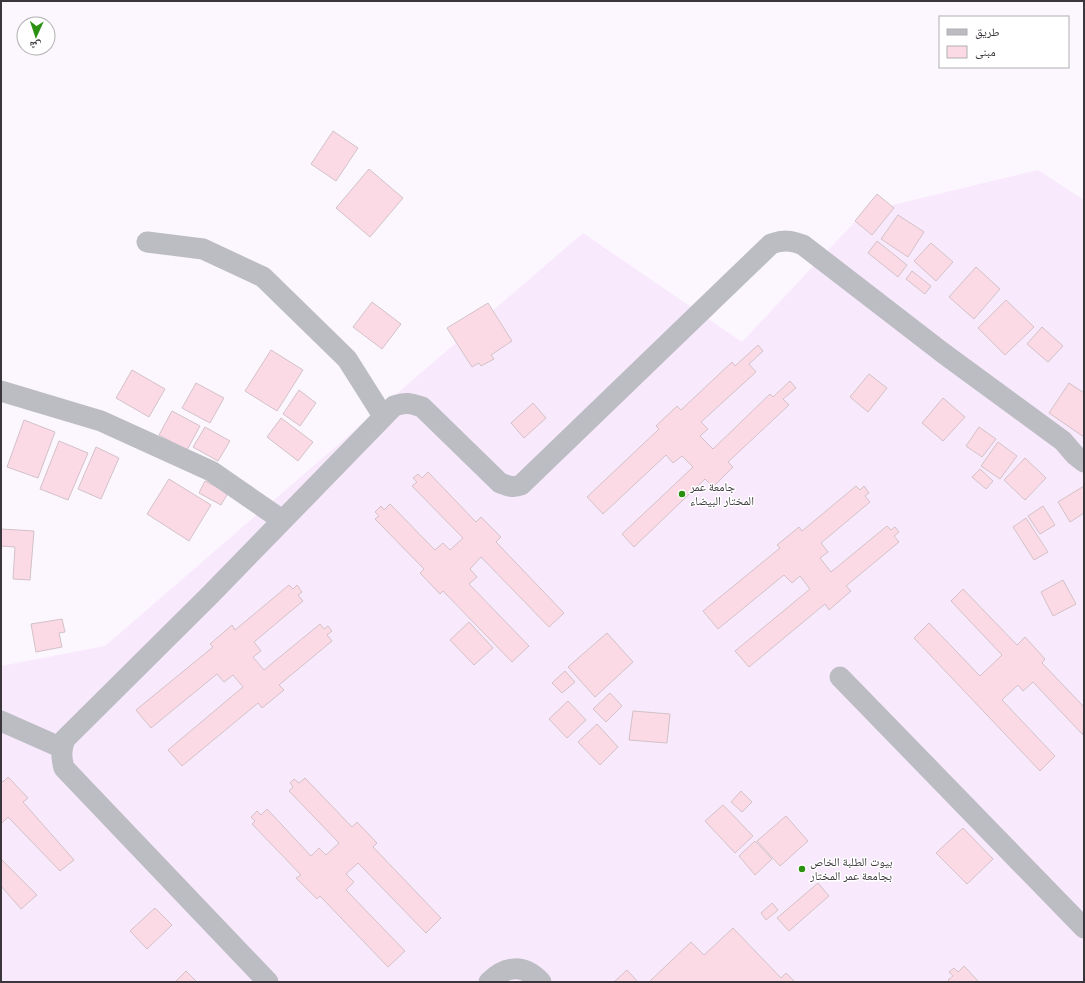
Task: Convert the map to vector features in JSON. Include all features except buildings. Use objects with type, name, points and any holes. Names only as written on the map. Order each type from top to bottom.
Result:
[{"type":"street","points":[[268,982],[64,768],[61,757],[62,748],[65,739],[210,595],[394,406],[403,402],[422,407],[500,483],[509,487],[521,485],[771,244],[782,240],[793,241],[803,245],[943,353],[1063,441],[1075,455],[1084,462]]},
{"type":"street","points":[[147,242],[203,249],[263,277],[347,359],[383,416]]},
{"type":"street","points":[[1,392],[101,421],[211,471],[282,520]]},
{"type":"street","points":[[840,677],[1084,928]]},
{"type":"street","points":[[1,721],[62,748]]},
{"type":"street","points":[[489,982],[497,974],[510,969],[520,968],[533,973],[541,982]]},
{"type":"shaded area","name":"جامعة عمر المختار البيضاء","points":[[1038,170],[1084,200],[1084,982],[1,982],[1,666],[105,646],[583,233],[742,342],[864,212]]},
{"type":"place","name":"جامعة عمر المختار البيضاء","points":[[682,494]]},
{"type":"place","name":"بيوت الطلبة الخاص بجامعة عمر المختار","points":[[802,869]]}]
